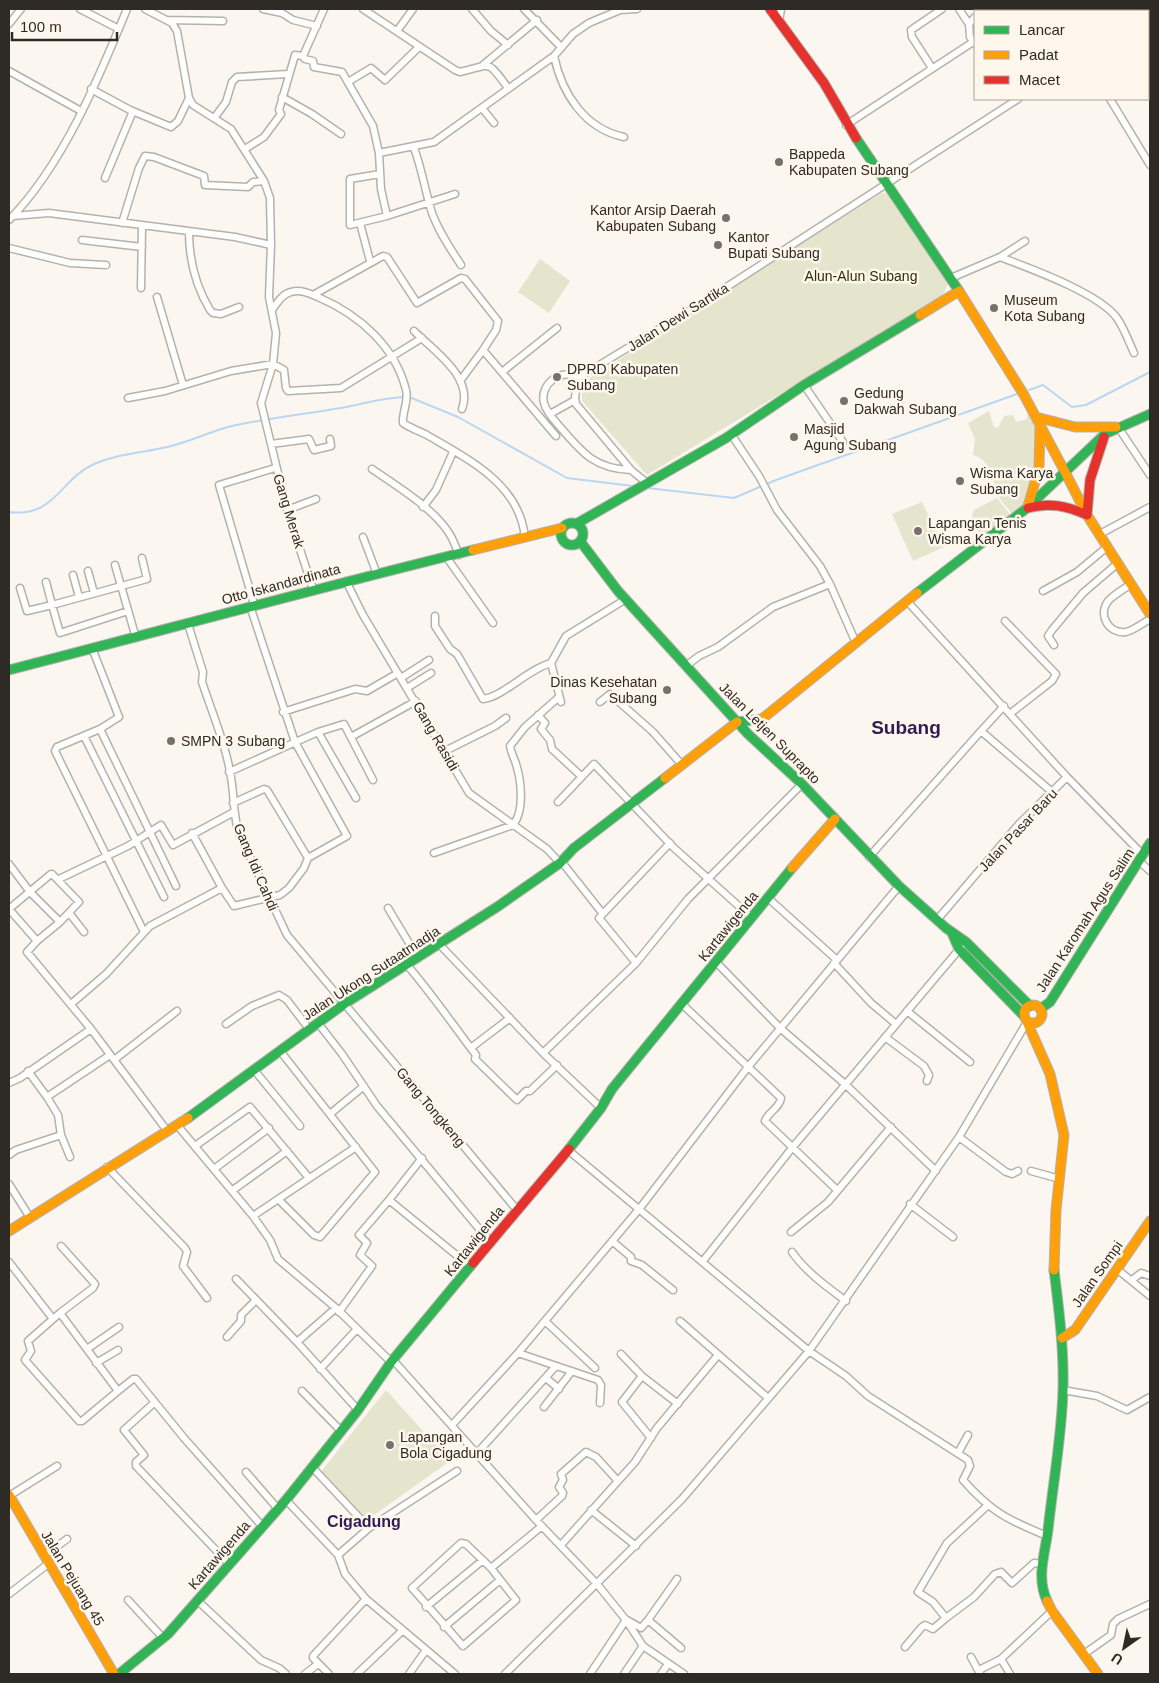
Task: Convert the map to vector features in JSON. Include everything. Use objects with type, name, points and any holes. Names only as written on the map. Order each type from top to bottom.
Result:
[{"type":"main road","points":[[770,9],[824,82],[846,125],[888,183],[951,278],[1022,392],[1088,515],[1150,614]]},
{"type":"main road","points":[[576,524],[582,532],[580,541],[574,544],[564,541],[561,535],[562,528],[567,524],[576,524],[731,434],[804,385],[959,291]]},
{"type":"main road","points":[[737,722],[762,719],[907,601],[1028,508],[1105,434],[1150,414]]},
{"type":"main road","points":[[1038,420],[1075,427],[1118,427]]},
{"type":"main road","points":[[1028,508],[1039,468],[1038,420]]},
{"type":"main road","points":[[1088,515],[1090,480],[1105,434]]},
{"type":"main road","points":[[1028,508],[1048,503],[1072,508],[1088,515]]},
{"type":"main road","name":"Otto Iskandardinata","points":[[9,670],[136,638],[313,589],[459,555],[562,528]]},
{"type":"main road","name":"Jalan Letjen Suprapto","points":[[580,541],[626,599],[756,742],[802,784],[869,857],[899,886],[937,920],[966,942],[1030,1006]]},
{"type":"main road","points":[[756,742],[762,719]]},
{"type":"main road","name":"Jalan Ukong Sutaatmadja","points":[[9,1231],[29,1216],[107,1167],[168,1132],[255,1071],[344,1004],[440,945],[561,862],[574,848],[737,722]]},
{"type":"main road","name":"Kartawigenda","points":[[115,1673],[163,1638],[198,1601],[286,1500],[358,1410],[392,1361],[434,1313],[568,1150],[601,1108],[612,1089],[768,898],[835,820]]},
{"type":"main road","name":"Jalan Karomah Agus Salim","points":[[1040,1009],[1050,1002],[1150,843]]},
{"type":"main road","name":"Jalan Letjen Suprapto","points":[[952,932],[959,949],[1025,1019],[1041,1050]]},
{"type":"main road","points":[[1040,1020],[1035,1023],[1025,1019],[1026,1008],[1030,1006],[1040,1009],[1041,1050],[1050,1074],[1064,1135],[1053,1264],[1056,1304],[1068,1334],[1047,1536],[1042,1564],[1043,1592],[1052,1611],[1098,1674]]},
{"type":"main road","name":"Jalan Sompi","points":[[1068,1334],[1118,1270],[1150,1221]]},
{"type":"main road","name":"Jalan Pejuang 45","points":[[9,1496],[115,1673]]},
{"type":"street","points":[[9,24],[21,9]]},
{"type":"street","points":[[80,9],[119,29]]},
{"type":"street","points":[[11,218],[55,160],[93,90],[127,9]]},
{"type":"street","points":[[145,9],[167,20],[177,31],[189,98],[193,105],[215,117],[232,130],[264,180],[270,198],[269,297],[276,333],[273,364]]},
{"type":"street","points":[[264,9],[282,14],[293,20],[317,26]]},
{"type":"street","points":[[304,56],[324,9]]},
{"type":"street","points":[[363,9],[372,11],[419,47],[447,66],[460,72],[483,65],[536,20]]},
{"type":"street","points":[[397,31],[413,9]]},
{"type":"street","points":[[472,9],[491,31],[508,45]]},
{"type":"street","points":[[524,9],[561,47]]},
{"type":"street","points":[[379,153],[414,148],[434,142],[554,56],[573,34],[589,23],[620,10],[637,9]]},
{"type":"street","points":[[779,22],[781,9]]},
{"type":"street","points":[[932,68],[912,37],[911,30],[942,9]]},
{"type":"street","points":[[846,125],[932,68],[974,43],[970,37],[969,24],[959,9]]},
{"type":"street","points":[[969,24],[974,18]]},
{"type":"street","points":[[167,20],[223,21]]},
{"type":"street","points":[[348,82],[371,68],[384,80],[419,47]]},
{"type":"street","points":[[245,148],[264,137],[282,114],[279,111],[282,97],[296,54],[304,56],[304,59],[313,61],[314,66],[342,72],[373,126],[379,153],[380,174],[387,216]]},
{"type":"street","points":[[554,56],[558,76],[573,103],[597,128],[610,134],[624,137]]},
{"type":"street","points":[[483,65],[496,72],[508,88]]},
{"type":"street","points":[[9,71],[81,111]]},
{"type":"street","points":[[215,117],[226,102],[232,82],[237,77],[288,74]]},
{"type":"street","points":[[93,90],[133,111],[171,127],[178,121],[189,98]]},
{"type":"street","points":[[282,97],[341,134]]},
{"type":"street","name":"Jalan Dewi Sartika","points":[[578,378],[708,299],[1015,100]]},
{"type":"street","points":[[1111,100],[1150,165]]},
{"type":"street","points":[[482,108],[494,123]]},
{"type":"street","points":[[105,178],[133,111]]},
{"type":"street","points":[[414,148],[440,231],[461,265]]},
{"type":"street","points":[[122,223],[138,168],[145,156],[154,157],[204,176],[205,185],[248,187],[254,182],[264,180]]},
{"type":"street","points":[[380,174],[352,177],[349,181],[350,225],[387,216],[455,194]]},
{"type":"street","points":[[11,218],[49,213],[235,237],[271,245]]},
{"type":"street","points":[[360,223],[370,262]]},
{"type":"street","points":[[141,288],[142,226]]},
{"type":"street","points":[[190,232],[189,246],[195,280],[210,310],[213,313],[221,314],[239,307]]},
{"type":"street","points":[[82,240],[142,247]]},
{"type":"street","points":[[951,278],[1000,257],[1025,241]]},
{"type":"street","points":[[9,248],[70,263],[106,266]]},
{"type":"street","points":[[315,293],[370,262],[387,257],[417,303],[461,278],[464,279],[498,321],[496,330],[460,381]]},
{"type":"street","points":[[1000,257],[1034,270],[1098,302],[1116,316],[1134,353]]},
{"type":"street","points":[[272,308],[287,293],[301,291],[315,293],[356,318],[373,332],[390,357],[406,390],[406,409],[403,423],[478,466],[505,489],[521,516],[525,538]]},
{"type":"street","points":[[157,298],[184,385]]},
{"type":"street","points":[[502,372],[557,328]]},
{"type":"street","points":[[414,331],[440,355],[460,381],[464,390],[462,409]]},
{"type":"street","points":[[128,398],[184,385],[231,371],[273,364],[283,369],[286,390],[341,388],[422,338]]},
{"type":"street","points":[[483,350],[556,436]]},
{"type":"street","name":"Gang Merak","points":[[273,364],[261,404],[287,510],[313,589]]},
{"type":"street","points":[[632,470],[620,470],[596,463],[581,452],[550,414],[543,402],[543,394],[547,386],[566,373],[571,373],[578,378],[575,400],[632,470],[646,483]]},
{"type":"street","points":[[804,385],[843,442]]},
{"type":"street","points":[[550,414],[575,400]]},
{"type":"street","points":[[1118,427],[1150,474]]},
{"type":"street","points":[[731,434],[777,510],[820,566],[856,643]]},
{"type":"street","points":[[270,444],[309,440],[314,450],[331,446],[330,439]]},
{"type":"street","points":[[423,507],[436,490],[453,452]]},
{"type":"street","points":[[192,833],[233,906],[268,899],[289,888],[304,868],[308,858],[347,836],[295,742],[283,712],[219,485],[276,468]]},
{"type":"street","points":[[372,469],[423,507],[448,532],[459,555]]},
{"type":"street","points":[[287,510],[316,499]]},
{"type":"street","points":[[1100,534],[1150,507]]},
{"type":"street","points":[[363,537],[377,574]]},
{"type":"street","points":[[1042,591],[1077,572],[1107,546]]},
{"type":"street","points":[[20,588],[27,611],[52,605],[147,579],[142,558]]},
{"type":"street","points":[[446,558],[493,623]]},
{"type":"street","points":[[1054,645],[1048,635],[1062,617],[1083,593],[1118,563]]},
{"type":"street","points":[[115,565],[136,638]]},
{"type":"street","points":[[88,572],[94,593]]},
{"type":"street","points":[[73,575],[79,597]]},
{"type":"street","name":"Gang Rasidi","points":[[346,581],[469,793],[547,849],[561,862],[603,914],[599,918],[636,963]]},
{"type":"street","points":[[46,582],[60,632],[128,612]]},
{"type":"street","points":[[686,666],[699,656],[718,647],[759,615],[773,607],[830,584]]},
{"type":"street","points":[[1131,584],[1110,600],[1104,610],[1104,619],[1111,628],[1122,632],[1131,630],[1150,619]]},
{"type":"street","points":[[434,853],[513,824],[519,817],[521,808],[519,775],[510,748],[525,727],[560,699],[551,663],[566,636],[626,599]]},
{"type":"street","points":[[907,601],[1011,713],[1067,777]]},
{"type":"street","points":[[435,616],[435,626],[450,649],[457,654],[483,699],[497,693],[538,666],[551,663]]},
{"type":"street","points":[[1005,621],[1056,674],[1052,681],[1011,713]]},
{"type":"street","name":"Gang Idi Cahdi","points":[[188,624],[203,672],[202,682],[224,749],[232,783],[234,812],[238,831],[268,899],[287,935],[344,1004]]},
{"type":"street","points":[[92,648],[119,714],[117,720],[57,747],[55,751],[144,932]]},
{"type":"street","points":[[283,712],[355,689],[367,691],[429,660]]},
{"type":"street","points":[[407,688],[431,673]]},
{"type":"street","points":[[600,702],[610,694],[653,732],[682,765]]},
{"type":"street","points":[[351,737],[416,702]]},
{"type":"street","points":[[869,857],[1004,706]]},
{"type":"street","points":[[538,715],[545,724],[541,729],[550,740],[552,749],[581,776]]},
{"type":"street","points":[[445,751],[495,726],[506,718]]},
{"type":"street","points":[[229,772],[342,723],[373,780]]},
{"type":"street","points":[[100,729],[176,886]]},
{"type":"street","points":[[981,731],[1052,792]]},
{"type":"street","points":[[318,732],[356,798]]},
{"type":"street","points":[[84,736],[135,842],[164,896]]},
{"type":"street","points":[[558,802],[594,764],[670,844],[752,918]]},
{"type":"street","name":"Jalan Pasar Baru","points":[[937,920],[1019,824],[1067,777],[1142,858],[1150,871]]},
{"type":"street","points":[[543,1053],[636,963],[688,899],[802,784]]},
{"type":"street","points":[[233,803],[264,789],[268,790],[308,858]]},
{"type":"street","points":[[60,879],[107,857],[161,825],[173,845],[192,833],[234,812]]},
{"type":"street","points":[[603,914],[670,844]]},
{"type":"street","points":[[9,864],[30,892],[60,922]]},
{"type":"street","points":[[37,941],[9,908],[51,874],[60,879],[80,903],[27,952],[90,1028],[168,1132]]},
{"type":"street","points":[[452,1425],[546,1321],[640,1208],[748,1067],[899,886]]},
{"type":"street","points":[[71,1004],[106,974],[144,932],[179,909],[222,888]]},
{"type":"street","points":[[768,898],[836,962],[871,1002],[896,1024]]},
{"type":"street","points":[[388,908],[418,958]]},
{"type":"street","points":[[70,914],[84,932]]},
{"type":"street","points":[[703,1262],[792,1148],[966,942]]},
{"type":"street","points":[[440,945],[543,1053],[601,1108]]},
{"type":"street","points":[[716,962],[780,1028],[845,1084],[936,1171]]},
{"type":"street","points":[[407,965],[434,996],[455,1028],[472,1047],[476,1055],[475,1059],[517,1100],[526,1091],[530,1091],[557,1065]]},
{"type":"street","points":[[226,1024],[252,1006],[279,995],[287,1000],[309,1029]]},
{"type":"street","name":"Gang Tongkeng","points":[[344,1004],[517,1210]]},
{"type":"street","points":[[682,1004],[781,1098],[778,1106],[769,1114],[765,1121],[837,1190]]},
{"type":"street","points":[[47,1097],[112,1058],[178,1011]]},
{"type":"street","points":[[907,1011],[970,1062]]},
{"type":"street","points":[[472,1047],[510,1018]]},
{"type":"street","points":[[505,1674],[682,1499],[809,1351],[846,1300],[910,1204],[960,1138],[1025,1019]]},
{"type":"street","points":[[318,1023],[377,1106],[491,1243]]},
{"type":"street","points":[[9,1082],[20,1078],[90,1028]]},
{"type":"street","points":[[885,1037],[924,1066],[929,1075],[928,1081]]},
{"type":"street","points":[[278,1199],[314,1235],[320,1237],[375,1172],[281,1052]]},
{"type":"street","points":[[28,1071],[58,1115],[61,1135],[70,1157]]},
{"type":"street","points":[[255,1071],[300,1126]]},
{"type":"street","points":[[330,1114],[364,1086]]},
{"type":"street","points":[[195,1146],[250,1106],[309,1178]]},
{"type":"street","points":[[177,1125],[254,1216],[270,1240],[278,1259],[392,1361],[478,1452],[536,1520],[597,1584],[626,1620],[643,1646],[684,1674]]},
{"type":"street","points":[[791,1232],[828,1202],[891,1127]]},
{"type":"street","points":[[214,1169],[269,1128]]},
{"type":"street","points":[[9,1155],[16,1150],[61,1135]]},
{"type":"street","points":[[960,1138],[1006,1172],[1012,1174],[1018,1171]]},
{"type":"street","points":[[254,1216],[356,1147]]},
{"type":"street","points":[[568,1150],[640,1208],[809,1351],[846,1376],[868,1396],[958,1453],[970,1463],[963,1480],[987,1506],[1030,1531],[1047,1536]]},
{"type":"street","points":[[233,1190],[287,1151]]},
{"type":"street","points":[[297,1342],[337,1310],[352,1294],[372,1266],[360,1255],[367,1242],[359,1235],[422,1158]]},
{"type":"street","points":[[107,1167],[185,1248],[187,1252],[183,1266],[207,1298]]},
{"type":"street","points":[[1030,1171],[1060,1179]]},
{"type":"street","points":[[9,1184],[29,1216]]},
{"type":"street","points":[[389,1200],[472,1267]]},
{"type":"street","points":[[910,1204],[953,1237]]},
{"type":"street","points":[[612,1241],[632,1256],[631,1262],[642,1266],[673,1290]]},
{"type":"street","points":[[61,1246],[95,1284],[93,1288],[28,1341],[31,1352],[25,1360],[79,1420],[82,1421],[117,1390],[134,1378],[262,1526]]},
{"type":"street","points":[[792,1252],[827,1287],[846,1300]]},
{"type":"street","points":[[9,1262],[53,1319]]},
{"type":"street","points":[[1118,1270],[1150,1296]]},
{"type":"street","points":[[1132,1280],[1141,1273],[1150,1276]]},
{"type":"street","points":[[236,1280],[297,1342],[358,1410]]},
{"type":"street","points":[[226,1337],[241,1321],[241,1315],[256,1300]]},
{"type":"street","points":[[60,1313],[117,1390]]},
{"type":"street","points":[[546,1321],[595,1368]]},
{"type":"street","points":[[680,1321],[768,1398]]},
{"type":"street","points":[[87,1349],[119,1327]]},
{"type":"street","points":[[320,1369],[357,1328]]},
{"type":"street","points":[[96,1363],[118,1350]]},
{"type":"street","points":[[518,1353],[600,1382],[600,1403]]},
{"type":"street","points":[[621,1354],[642,1376],[678,1404]]},
{"type":"street","points":[[561,1545],[642,1454],[651,1438],[718,1356]]},
{"type":"street","points":[[478,1452],[556,1366]]},
{"type":"street","points":[[544,1407],[572,1371]]},
{"type":"street","points":[[642,1376],[622,1402],[651,1438]]},
{"type":"street","points":[[546,1378],[559,1389]]},
{"type":"street","points":[[1063,1390],[1097,1396],[1127,1410],[1150,1396]]},
{"type":"street","points":[[302,1391],[341,1431]]},
{"type":"street","points":[[155,1402],[124,1430],[144,1455],[136,1462],[136,1466],[229,1564]]},
{"type":"street","points":[[958,1453],[968,1435]]},
{"type":"street","points":[[536,1520],[562,1496],[563,1494],[559,1487],[563,1480],[561,1474],[586,1452],[596,1457],[618,1480]]},
{"type":"street","points":[[9,1496],[57,1466]]},
{"type":"street","points":[[312,1467],[370,1528]]},
{"type":"street","points":[[338,1555],[370,1528],[457,1471]]},
{"type":"street","points":[[246,1472],[278,1508]]},
{"type":"street","points":[[286,1500],[338,1555],[345,1574],[366,1599],[426,1650],[446,1671],[455,1674]]},
{"type":"street","points":[[946,1618],[932,1602],[918,1592],[947,1542],[987,1506]]},
{"type":"street","points":[[591,1510],[636,1546]]},
{"type":"street","points":[[491,1568],[542,1526]]},
{"type":"street","points":[[9,1594],[67,1539]]},
{"type":"street","points":[[461,1543],[466,1544],[483,1560],[515,1601],[463,1646],[426,1607],[412,1590],[412,1586],[461,1543]]},
{"type":"street","points":[[426,1607],[483,1560]]},
{"type":"street","points":[[905,1647],[922,1627],[926,1625],[933,1629],[974,1597],[996,1574],[1001,1572],[1014,1582],[1034,1563],[1042,1564]]},
{"type":"street","points":[[626,1620],[641,1628],[677,1579]]},
{"type":"street","points":[[444,1627],[500,1580]]},
{"type":"street","points":[[329,1674],[318,1664],[313,1656],[366,1599]]},
{"type":"street","points":[[128,1600],[163,1638]]},
{"type":"street","points":[[198,1601],[261,1660],[279,1668],[286,1674]]},
{"type":"street","points":[[1084,1654],[1111,1635],[1113,1624],[1118,1618],[1150,1604]]},
{"type":"street","points":[[971,1657],[979,1673],[983,1667],[1001,1659],[1052,1611]]},
{"type":"street","points":[[590,1674],[626,1620]]},
{"type":"street","points":[[648,1620],[680,1648]]},
{"type":"street","points":[[358,1674],[403,1630]]},
{"type":"street","points":[[624,1674],[643,1646]]},
{"type":"street","points":[[409,1674],[426,1650]]},
{"type":"street","points":[[1001,1659],[1010,1674]]},
{"type":"street","points":[[305,1674],[318,1664]]},
{"type":"street","points":[[661,1674],[668,1664]]},
{"type":"green space","name":"Alun-Alun Subang","points":[[881,193],[890,194],[949,280],[943,295],[647,475],[582,401],[582,389],[590,378]]},
{"type":"green space","points":[[540,259],[570,281],[549,313],[518,292]]},
{"type":"green space","points":[[1028,410],[1035,427],[1035,467],[1025,506],[1013,515],[1000,499],[988,466],[980,458],[973,455],[975,439],[968,423],[989,411],[994,427],[998,428],[1004,416],[1013,415],[1016,422],[1027,419]]},
{"type":"green space","points":[[997,498],[1012,517],[982,540],[971,519],[974,510]]},
{"type":"green space","name":"Lapangan Tenis Wisma Karya","points":[[922,502],[944,547],[913,561],[892,514]]},
{"type":"green space","name":"Lapangan Bola Cigadung","points":[[386,1390],[450,1461],[367,1520],[320,1473]]},
{"type":"waterway","points":[[1029,390],[1043,385],[1072,407],[1086,405],[1150,372]]},
{"type":"waterway","points":[[648,488],[734,498],[776,480],[1017,394]]},
{"type":"waterway","points":[[9,512],[24,512],[47,504],[82,471],[103,460],[171,446],[224,428],[246,423],[404,397]]},
{"type":"waterway","points":[[409,397],[458,417],[567,478],[633,486]]},
{"type":"traffic: fast","points":[[856,138],[959,291]]},
{"type":"traffic: fast","points":[[576,524],[726,438],[804,385],[920,315]]},
{"type":"traffic: fast","points":[[917,593],[1027,508],[1105,434],[1150,414]]},
{"type":"traffic: fast","points":[[572,523],[580,526],[583,534],[580,542],[572,545],[564,542],[561,534],[564,526],[572,523]]},
{"type":"traffic: fast","points":[[580,541],[618,591],[748,734],[802,784],[899,886],[946,928],[966,942],[1030,1006]]},
{"type":"traffic: fast","points":[[9,670],[473,550]]},
{"type":"traffic: fast","points":[[737,722],[762,719]]},
{"type":"traffic: fast","points":[[188,1118],[344,1004],[497,907],[560,863],[574,848],[665,778]]},
{"type":"traffic: fast","points":[[1040,1009],[1050,1002],[1150,843]]},
{"type":"traffic: fast","points":[[569,1149],[601,1108],[612,1089],[792,868]]},
{"type":"traffic: fast","points":[[952,933],[959,949],[1024,1016]]},
{"type":"traffic: fast","points":[[119,1674],[168,1634],[286,1500],[358,1410],[391,1362],[473,1263]]},
{"type":"traffic: fast","points":[[1047,1601],[1042,1583],[1042,1566],[1059,1441],[1063,1389],[1062,1344],[1054,1270]]},
{"type":"traffic: slow","points":[[920,315],[959,291],[1024,395],[1065,472]]},
{"type":"traffic: slow","points":[[1036,417],[1075,427],[1116,427]]},
{"type":"traffic: slow","points":[[1028,506],[1039,468],[1040,425]]},
{"type":"traffic: slow","points":[[1065,472],[1087,515],[1150,614]]},
{"type":"traffic: slow","points":[[473,550],[562,528]]},
{"type":"traffic: slow","points":[[762,719],[917,593]]},
{"type":"traffic: slow","points":[[665,778],[737,722]]},
{"type":"traffic: slow","points":[[792,868],[835,819]]},
{"type":"traffic: slow","points":[[1033,1005],[1039,1008],[1042,1014],[1039,1020],[1033,1023],[1027,1020],[1024,1014],[1027,1008],[1033,1005]]},
{"type":"traffic: slow","points":[[1027,1022],[1050,1074],[1064,1135],[1056,1210],[1054,1270]]},
{"type":"traffic: slow","points":[[9,1231],[188,1118]]},
{"type":"traffic: slow","points":[[1062,1338],[1075,1330],[1150,1221]]},
{"type":"traffic: slow","points":[[9,1495],[114,1674]]},
{"type":"traffic: slow","points":[[1047,1601],[1052,1611],[1098,1674]]},
{"type":"traffic: jam","points":[[770,9],[824,83],[856,138]]},
{"type":"traffic: jam","points":[[1087,515],[1090,480],[1104,437]]},
{"type":"traffic: jam","points":[[1028,508],[1051,505],[1072,509],[1087,515]]},
{"type":"traffic: jam","points":[[473,1263],[569,1149]]},
{"type":"place","name":"Bappeda Kabupaten Subang","points":[[779,162]]},
{"type":"place","name":"Kantor Arsip Daerah Kabupaten Subang","points":[[726,218]]},
{"type":"place","name":"Kantor Bupati Subang","points":[[718,245]]},
{"type":"place","name":"Museum Kota Subang","points":[[994,308]]},
{"type":"place","name":"DPRD Kabupaten Subang","points":[[557,377]]},
{"type":"place","name":"Gedung Dakwah Subang","points":[[844,401]]},
{"type":"place","name":"Masjid Agung Subang","points":[[794,437]]},
{"type":"place","name":"Wisma Karya Subang","points":[[960,481]]},
{"type":"place","name":"Lapangan Tenis Wisma Karya","points":[[918,531]]},
{"type":"place","name":"Dinas Kesehatan Subang","points":[[667,690]]},
{"type":"place","name":"SMPN 3 Subang","points":[[171,741]]},
{"type":"place","name":"Lapangan Bola Cigadung","points":[[390,1445]]},
{"type":"district","name":"Subang","points":[[906,727]]},
{"type":"district","name":"Cigadung","points":[[364,1521]]}]
